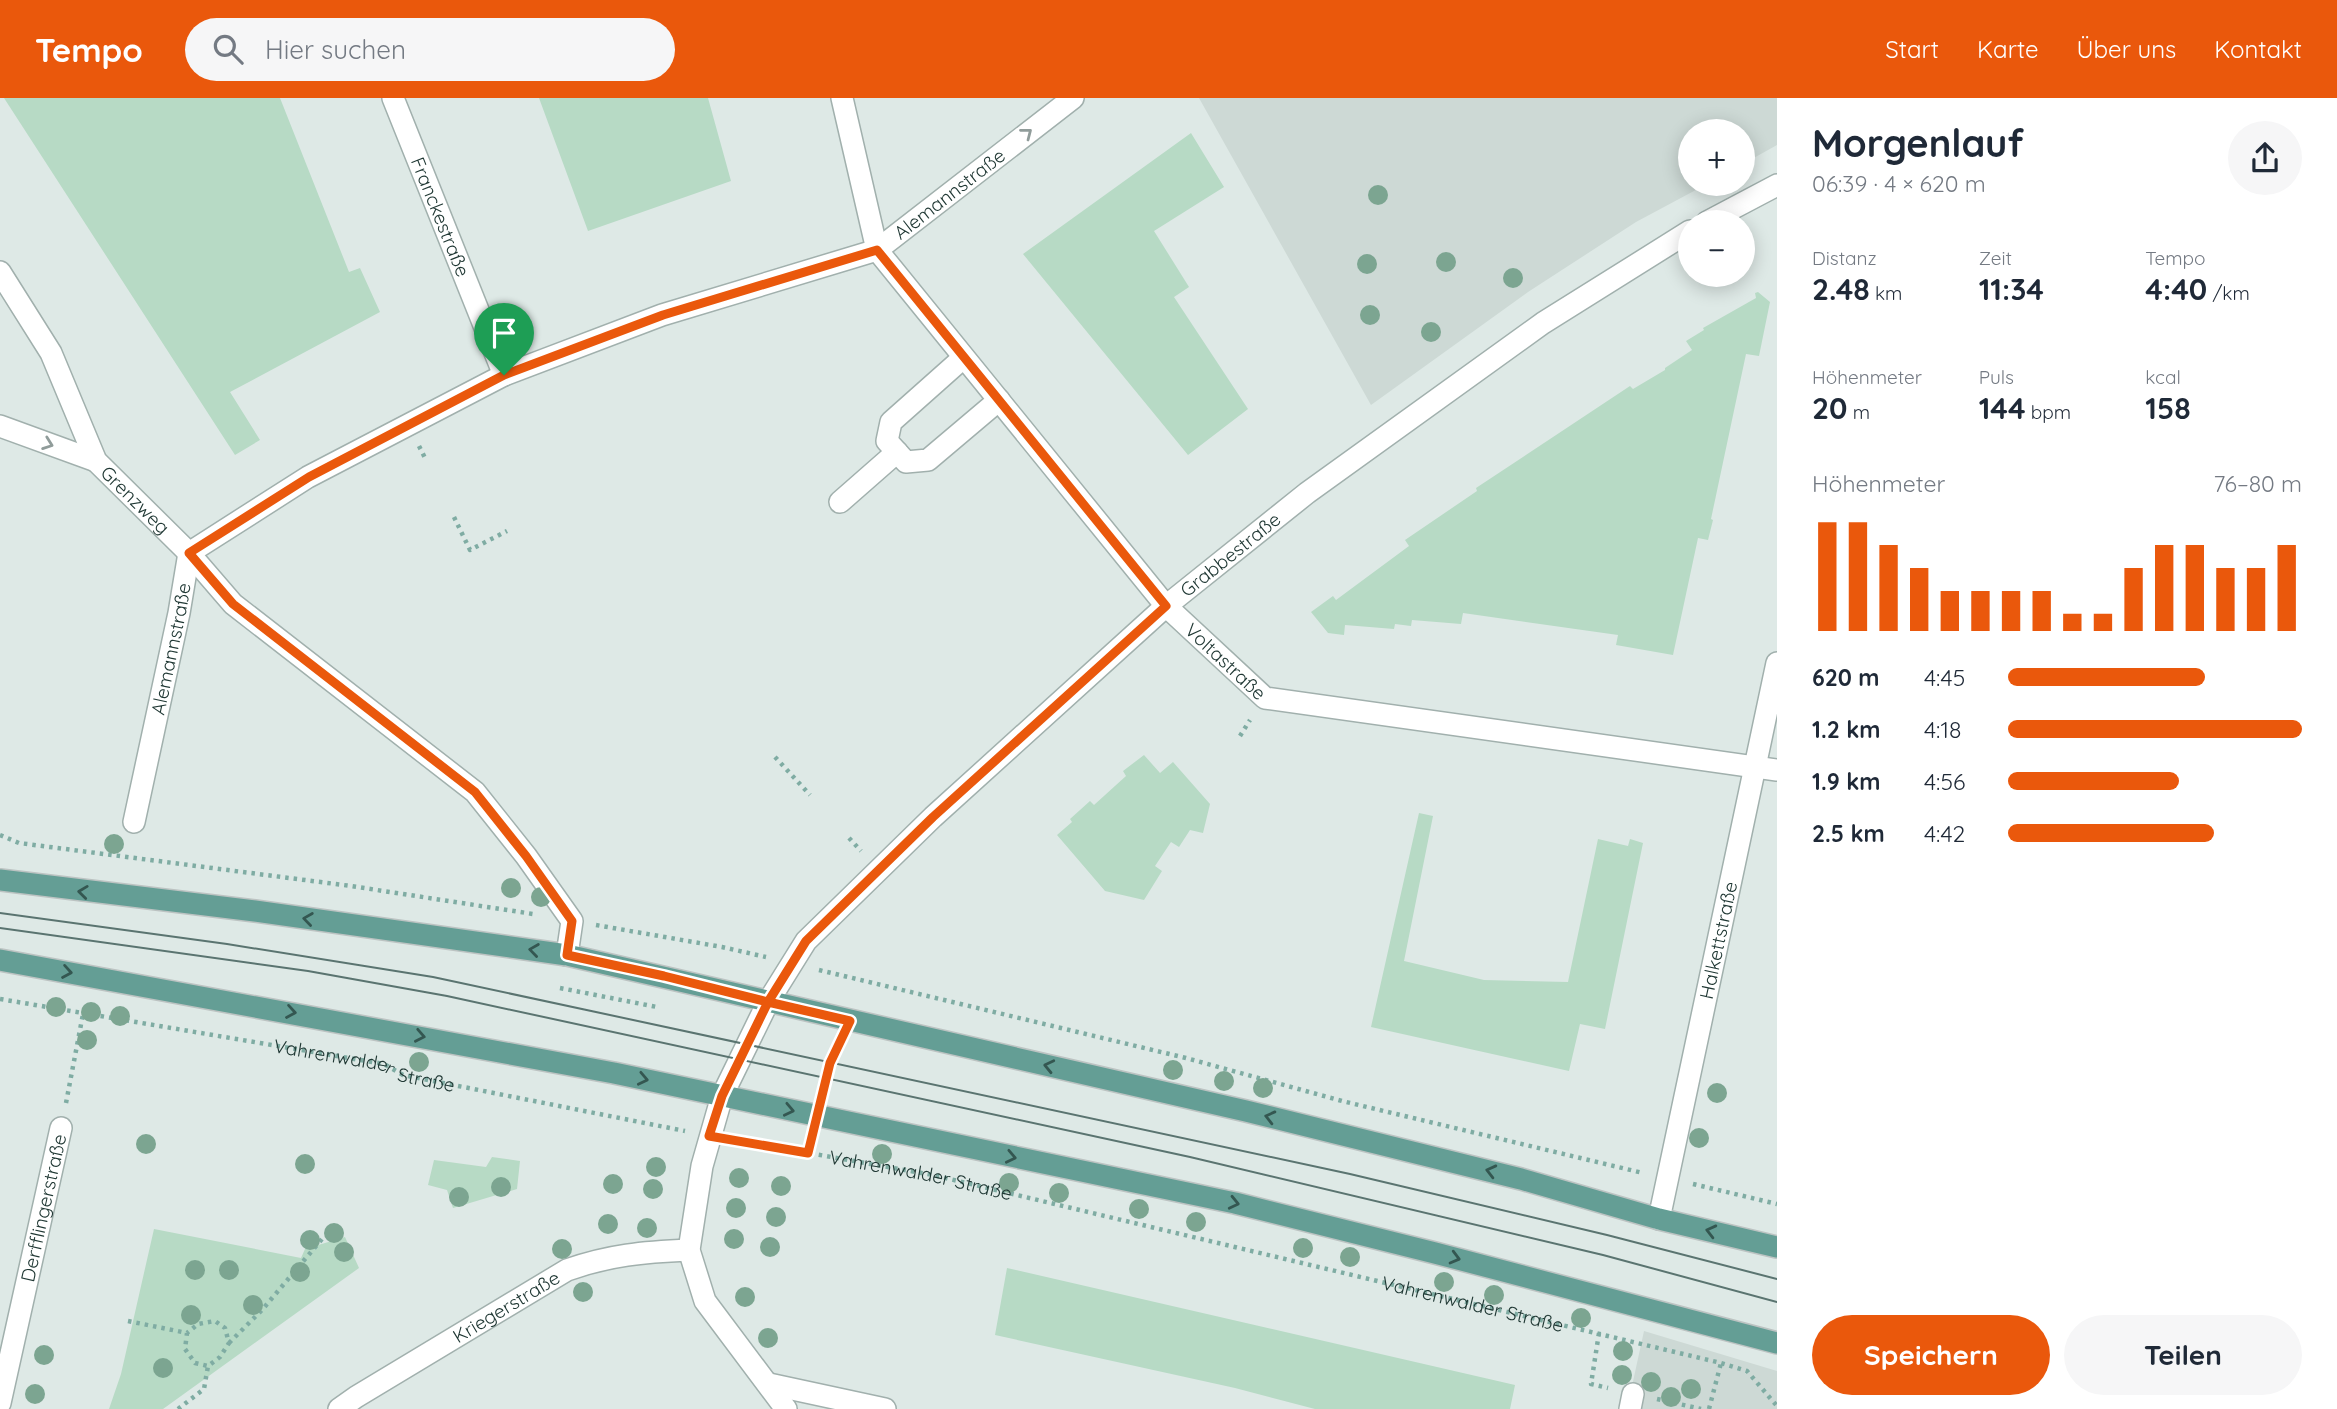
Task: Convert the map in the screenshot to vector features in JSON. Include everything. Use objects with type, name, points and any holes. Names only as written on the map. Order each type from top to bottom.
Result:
[{"type":"main road","points":[[0,880],[255,911],[567,955],[1286,1121],[1521,1179],[1659,1219],[1777,1247]]},
{"type":"main road","name":"Vahrenwalder Straße","points":[[0,960],[614,1073],[1236,1203],[1777,1343]]},
{"type":"street","name":"Franckestraße","points":[[393,98],[504,375]]},
{"type":"street","name":"Voltastraße","points":[[842,98],[877,250],[1166,606],[1265,698],[1767,767]]},
{"type":"street","name":"Alemannstraße","points":[[134,822],[179,613],[189,553],[309,477],[504,375],[663,315],[877,250],[1073,98]]},
{"type":"street","points":[[1730,210],[1777,185]]},
{"type":"street","name":"Grabbestraße","points":[[688,1250],[709,1136],[722,1096],[768,1002],[806,941],[933,817],[1166,606],[1307,493],[1543,323],[1678,239]]},
{"type":"street","name":"Grenzweg","points":[[0,271],[51,353],[96,461],[189,553],[233,604],[475,792],[526,856],[572,921],[567,955]]},
{"type":"street","points":[[963,358],[891,422],[887,441],[906,462],[928,460],[999,400]]},
{"type":"street","points":[[0,426],[96,461]]},
{"type":"street","points":[[840,502],[897,452]]},
{"type":"street","name":"Halkettstraße","points":[[1659,1219],[1767,767],[1777,663]]},
{"type":"street","name":"Derfflingerstraße","points":[[0,1403],[61,1128]]},
{"type":"street","points":[[688,1250],[705,1301],[786,1409]]},
{"type":"street","name":"Kriegerstraße","points":[[339,1409],[567,1270],[600,1259],[637,1252],[688,1250]]},
{"type":"street","points":[[769,1384],[885,1409]]},
{"type":"path","points":[[454,517],[470,550],[507,531]]},
{"type":"path","points":[[775,757],[810,795]]},
{"type":"path","points":[[808,1153],[830,1063],[850,1021],[873,985]]},
{"type":"path","points":[[560,988],[657,1007]]},
{"type":"path","name":"Vahrenwalder Straße","points":[[0,999],[384,1064],[403,1075],[709,1136],[933,1175],[1721,1363],[1747,1371],[1777,1406]]},
{"type":"path","name":"Derfflingerstraße","points":[[61,1128],[83,1014]]},
{"type":"path","points":[[1167,1054],[1169,1045]]},
{"type":"path","points":[[178,1409],[204,1389],[208,1366],[220,1357],[229,1343],[262,1310],[322,1239]]},
{"type":"path","points":[[128,1321],[187,1333]]},
{"type":"path","points":[[208,1366],[195,1363],[190,1356],[186,1349],[187,1333],[198,1324],[215,1321],[225,1328],[229,1343]]},
{"type":"path","points":[[1599,1333],[1591,1384],[1631,1401],[1701,1409]]},
{"type":"path","points":[[1709,1409],[1721,1363]]},
{"type":"shaded area","points":[[1199,98],[1777,98],[1777,145],[1755,157],[1755,119],[1678,119],[1678,196],[1685,196],[1636,222],[1528,292],[1371,405]]},
{"type":"shaded area","points":[[1644,1331],[1777,1371],[1777,1409],[1627,1409]]},
{"type":"green space","points":[[4,98],[280,98],[349,272],[360,268],[380,312],[230,392],[260,440],[235,455]]},
{"type":"green space","points":[[539,98],[708,98],[731,181],[588,231]]},
{"type":"green space","points":[[1191,133],[1224,187],[1154,231],[1189,287],[1174,297],[1248,409],[1188,455],[1023,254]]},
{"type":"green space","points":[[1758,292],[1770,302],[1759,356],[1746,354],[1711,519],[1713,520],[1708,540],[1698,538],[1673,655],[1616,645],[1618,635],[1463,613],[1461,624],[1412,620],[1411,626],[1395,624],[1394,629],[1345,625],[1344,635],[1328,633],[1311,612],[1333,596],[1336,600],[1409,546],[1405,540],[1477,491],[1476,488],[1630,386],[1633,389],[1665,370],[1692,350],[1686,341],[1704,330],[1703,328],[1756,298],[1755,293]]},
{"type":"green space","points":[[1144,755],[1160,773],[1173,762],[1210,804],[1203,833],[1190,830],[1179,847],[1171,842],[1155,866],[1162,871],[1144,900],[1105,891],[1057,835],[1090,801],[1094,805],[1126,776],[1123,771]]},
{"type":"green space","points":[[1419,813],[1433,816],[1404,961],[1484,980],[1568,982],[1598,839],[1628,846],[1630,839],[1643,843],[1605,1029],[1580,1024],[1569,1071],[1371,1027]]},
{"type":"green space","points":[[492,1157],[520,1161],[517,1189],[453,1208],[447,1190],[428,1185],[434,1160],[486,1167]]},
{"type":"green space","points":[[154,1229],[301,1258],[305,1249],[345,1237],[359,1268],[163,1409],[109,1409],[121,1374]]},
{"type":"green space","points":[[1007,1268],[1515,1385],[1510,1409],[1315,1409],[1235,1388],[995,1335]]},
{"type":"tram line","points":[[0,913],[227,944],[433,977],[1350,1174],[1607,1235],[1777,1279]]},
{"type":"tram line","points":[[0,928],[308,971],[447,996],[1190,1157],[1603,1255],[1777,1302]]},
{"type":"route","points":[[504,375],[309,477],[189,553],[233,604],[475,792],[526,856],[572,921],[567,955],[768,1002],[738,1059],[709,1136],[808,1153],[830,1063],[850,1021],[768,1002],[790,963],[806,941],[933,817],[1166,606],[877,250],[663,315],[504,375]]}]
